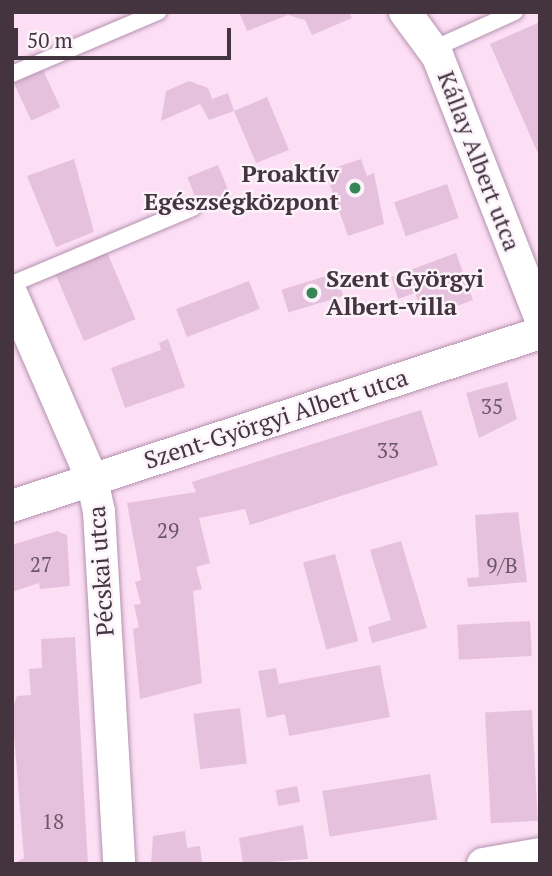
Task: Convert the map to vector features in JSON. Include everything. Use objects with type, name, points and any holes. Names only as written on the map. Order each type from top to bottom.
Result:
[{"type":"street","name":"Kállay Albert utca","points":[[405,12],[433,49],[540,317]]},
{"type":"street","name":"Pécskai utca","points":[[12,295],[92,479],[119,864]]},
{"type":"street","name":"Szent-Györgyi Albert utca","points":[[12,506],[540,333]]},
{"type":"street","points":[[483,864],[540,854]]},
{"type":"lane","points":[[12,74],[158,12]]},
{"type":"lane","points":[[433,49],[515,12]]},
{"type":"lane","points":[[12,284],[192,208]]},
{"type":"building","points":[[239,12],[349,12],[352,18],[312,35],[305,20],[288,15],[247,31]]},
{"type":"building","points":[[540,22],[540,158],[490,44]]},
{"type":"building","points":[[43,70],[60,107],[31,121],[14,84]]},
{"type":"building","points":[[189,81],[208,88],[212,99],[228,93],[234,111],[209,120],[200,104],[161,121],[166,91]]},
{"type":"building","points":[[267,97],[289,150],[256,163],[234,111]]},
{"type":"building","points":[[74,159],[94,232],[56,247],[27,176]]},
{"type":"building","name":"Proaktív Egészségközpont","points":[[361,159],[367,176],[374,173],[384,224],[348,236],[325,171]]},
{"type":"building","points":[[218,165],[232,199],[201,212],[187,177]]},
{"type":"building","points":[[447,184],[459,218],[406,236],[394,202]]},
{"type":"building","points":[[107,252],[136,319],[84,341],[55,274]]},
{"type":"building","points":[[456,253],[473,300],[424,318],[415,293],[398,299],[391,277]]},
{"type":"building","name":"Szent Györgyi Albert-villa","points":[[336,273],[343,296],[289,313],[281,290]]},
{"type":"building","points":[[249,281],[260,309],[187,337],[176,309]]},
{"type":"building","points":[[168,339],[185,387],[125,408],[111,368],[161,350],[159,343]]},
{"type":"building","points":[[507,382],[517,419],[479,438],[466,393]]},
{"type":"building","points":[[421,410],[438,465],[250,525],[245,509],[199,518],[210,563],[196,567],[202,589],[193,591],[202,683],[140,699],[133,629],[139,627],[134,605],[141,604],[135,582],[141,580],[127,503],[196,492],[192,482]]},
{"type":"building","points":[[518,512],[527,582],[468,587],[467,578],[479,577],[475,515]]},
{"type":"building","points":[[57,531],[67,535],[70,586],[40,589],[39,583],[12,592],[12,545]]},
{"type":"building","points":[[401,541],[427,628],[372,643],[368,627],[391,620],[370,550]]},
{"type":"building","points":[[335,554],[358,641],[326,649],[303,563]]},
{"type":"building","points":[[530,621],[532,656],[459,660],[457,625]]},
{"type":"building","points":[[75,637],[88,864],[14,864],[24,858],[12,710],[17,696],[31,695],[29,669],[42,668],[41,639]]},
{"type":"building","points":[[380,665],[390,717],[289,736],[285,714],[267,718],[258,671],[276,668],[279,684]]},
{"type":"building","points":[[240,708],[247,764],[200,769],[193,714]]},
{"type":"building","points":[[532,710],[538,821],[491,823],[485,712]]},
{"type":"building","points":[[430,774],[437,819],[330,836],[322,791]]},
{"type":"building","points":[[297,786],[300,802],[278,806],[275,790]]},
{"type":"building","points":[[303,825],[308,859],[243,864],[239,838]]},
{"type":"building","points":[[185,831],[187,848],[200,846],[202,863],[151,864],[153,836]]},
{"type":"place","name":"Proaktív Egészségközpont","points":[[355,188]]},
{"type":"place","name":"Szent Györgyi Albert-villa","points":[[312,293]]}]
